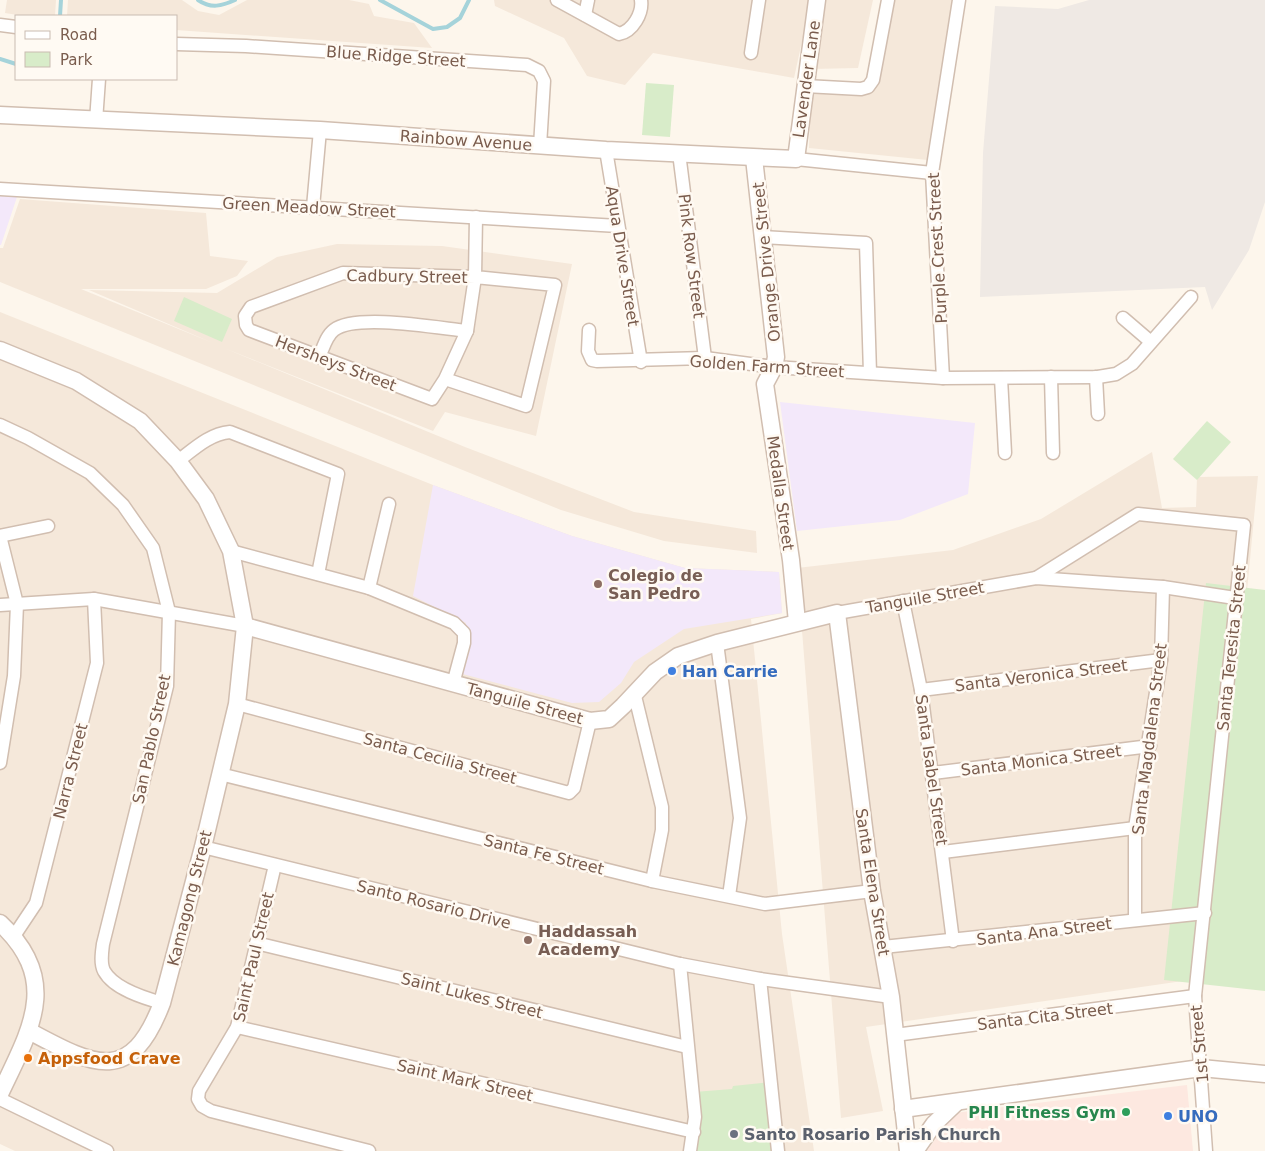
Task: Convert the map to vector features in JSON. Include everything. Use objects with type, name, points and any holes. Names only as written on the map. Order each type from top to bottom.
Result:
[{"type":"street","points":[[557,0],[613,32],[623,33],[641,11],[642,0]]},
{"type":"street","points":[[584,15],[588,0]]},
{"type":"street","points":[[751,53],[759,0]]},
{"type":"street","name":"Lavender Lane","points":[[796,159],[817,0]]},
{"type":"street","points":[[805,86],[860,89],[868,87],[873,80],[888,0]]},
{"type":"street","name":"Purple Crest Street","points":[[943,378],[932,173],[959,0]]},
{"type":"street","points":[[0,24],[15,27]]},
{"type":"street","name":"Blue Ridge Street","points":[[178,44],[246,46],[527,65],[539,70],[544,81],[540,146]]},
{"type":"street","points":[[96,121],[99,80]]},
{"type":"street","name":"Rainbow Avenue","points":[[0,116],[320,130],[540,146],[796,159],[932,173]]},
{"type":"street","points":[[313,207],[320,130]]},
{"type":"street","name":"Aqua Drive Street","points":[[606,150],[641,362]]},
{"type":"street","name":"Pink Row Street","points":[[679,153],[705,358]]},
{"type":"street","name":"Orange Drive Street","points":[[754,158],[776,357],[774,367]]},
{"type":"street","name":"Green Meadow Street","points":[[0,188],[618,226]]},
{"type":"street","points":[[445,380],[467,331],[475,277],[476,217]]},
{"type":"street","points":[[762,237],[866,243],[870,373]]},
{"type":"street","name":"Cadbury Street","points":[[244,322],[245,316],[251,308],[343,273],[475,277],[555,285],[526,406],[445,380]]},
{"type":"street","name":"Golden Farm Street","points":[[589,330],[588,351],[592,360],[641,362],[705,358],[774,367],[943,378],[1096,377],[1116,374],[1132,364],[1191,297]]},
{"type":"street","points":[[1123,318],[1151,342]]},
{"type":"street","name":"Hersheys Street","points":[[244,322],[250,330],[432,399],[445,380]]},
{"type":"street","points":[[319,357],[333,330],[345,325],[365,322],[417,325],[467,331]]},
{"type":"street","name":"Kamagong Street","points":[[0,350],[76,381],[140,421],[178,461],[206,499],[232,551],[244,626],[236,704],[203,847],[162,1003],[154,1024],[141,1043],[124,1058],[102,1063],[72,1054],[29,1031]]},
{"type":"street","name":"Medalla Street","points":[[774,367],[765,384],[791,560],[797,622]]},
{"type":"street","points":[[1051,377],[1053,452]]},
{"type":"street","points":[[1096,377],[1098,414]]},
{"type":"street","points":[[1001,378],[1005,453]]},
{"type":"street","name":"San Pablo Street","points":[[0,425],[28,438],[90,473],[123,505],[153,548],[169,612],[166,686],[103,944],[102,958],[104,972],[119,986],[162,1003]]},
{"type":"street","points":[[178,461],[209,438],[218,433],[230,432],[338,474],[318,574]]},
{"type":"street","points":[[370,588],[389,504]]},
{"type":"street","name":"Santa Teresita Street","points":[[1036,578],[1138,514],[1243,524],[1205,913],[1195,996]]},
{"type":"street","points":[[0,763],[14,676],[17,604],[0,536],[48,526]]},
{"type":"street","points":[[232,551],[370,588],[454,623],[464,633],[464,643],[453,684]]},
{"type":"street","name":"Tanguile Street","points":[[0,605],[94,598],[244,626],[590,721],[609,718],[655,672],[678,656],[717,643],[797,622],[903,600],[1036,578],[1163,587],[1235,598]]},
{"type":"street","name":"Santa Magdalena Street","points":[[1135,920],[1135,828],[1150,746],[1161,660],[1163,587]]},
{"type":"street","name":"Narra Street","points":[[14,936],[36,903],[97,663],[94,598]]},
{"type":"street","name":"Santa Isabel Street","points":[[903,600],[921,690],[953,941]]},
{"type":"street","name":"Santa Elena Street","points":[[837,613],[872,891],[891,997],[908,1151]]},
{"type":"street","points":[[717,643],[740,818],[729,896]]},
{"type":"street","name":"Santa Veronica Street","points":[[921,690],[1161,660]]},
{"type":"street","points":[[634,692],[662,807],[662,830],[652,881]]},
{"type":"street","name":"Santa Cecilia Street","points":[[236,704],[569,793],[574,788],[590,721]]},
{"type":"street","name":"Santa Monica Street","points":[[933,773],[1150,746]]},
{"type":"street","name":"Santa Fe Street","points":[[220,774],[652,881],[765,904],[872,891]]},
{"type":"street","points":[[943,852],[1135,828]]},
{"type":"street","name":"Santo Rosario Drive","points":[[203,847],[680,964],[760,979],[891,997]]},
{"type":"street","name":"Saint Paul Street","points":[[275,865],[237,1027],[199,1091],[198,1099],[202,1106],[212,1111],[369,1151]]},
{"type":"street","name":"Santa Ana Street","points":[[883,947],[1205,913]]},
{"type":"street","points":[[0,923],[14,936],[26,953],[32,966],[35,996],[34,1015],[29,1031],[0,1094]]},
{"type":"street","name":"Saint Lukes Street","points":[[256,943],[687,1047]]},
{"type":"street","points":[[680,964],[695,1117],[690,1151]]},
{"type":"street","points":[[760,979],[778,1151]]},
{"type":"street","name":"Santa Cita Street","points":[[895,1035],[1195,996]]},
{"type":"street","name":"1st Street","points":[[1195,996],[1206,1151]]},
{"type":"street","name":"Saint Mark Street","points":[[237,1027],[694,1132]]},
{"type":"street","points":[[903,1109],[1201,1068],[1265,1074]]},
{"type":"street","points":[[0,1099],[107,1151]]},
{"type":"street","points":[[916,1151],[934,1124],[957,1102]]},
{"type":"shaded area","points":[[7,0],[56,0],[55,15],[5,13]]},
{"type":"shaded area","points":[[68,0],[182,0],[198,11],[219,15],[247,0],[349,0],[369,4],[374,16],[414,23],[432,48],[178,30],[178,15],[67,15]]},
{"type":"shaded area","points":[[494,0],[811,0],[794,78],[653,53],[625,85],[587,76],[564,38],[495,6]]},
{"type":"shaded area","points":[[822,0],[873,0],[858,68],[812,69]]},
{"type":"shaded area","points":[[889,0],[952,0],[928,160],[809,148],[811,88],[869,88]]},
{"type":"shaded area","points":[[1089,0],[1265,0],[1265,202],[1249,250],[1212,310],[1205,287],[980,297],[983,153],[995,6],[1058,9]]},
{"type":"shaded area","points":[[0,195],[17,197],[1,245],[0,245]]},
{"type":"shaded area","points":[[20,199],[206,213],[210,256],[248,261],[237,276],[206,289],[81,289],[213,343],[89,290],[217,293],[277,257],[337,244],[442,246],[572,264],[536,436],[445,412],[433,431],[224,348],[465,447],[634,512],[756,531],[757,553],[664,541],[561,510],[0,282],[0,248],[3,248]]},
{"type":"shaded area","points":[[0,312],[433,485],[572,536],[685,568],[779,572],[782,613],[751,619],[782,934],[814,1151],[15,1151],[0,1144]]},
{"type":"shaded area","points":[[780,402],[975,423],[968,494],[900,520],[797,531]]},
{"type":"shaded area","points":[[1152,452],[1162,508],[1196,507],[1197,477],[1258,476],[1210,977],[866,1027],[883,1111],[841,1118],[797,568],[953,550],[1041,519]]},
{"type":"shaded area","name":"Colegio de San Pedro","points":[[433,485],[572,536],[685,568],[779,572],[782,613],[684,629],[634,662],[621,683],[599,702],[572,703],[455,672],[466,623],[413,596]]},
{"type":"shaded area","points":[[1187,1085],[1193,1151],[927,1151],[954,1113]]},
{"type":"green space","points":[[646,83],[674,85],[670,137],[642,135]]},
{"type":"green space","points":[[184,297],[232,319],[222,342],[174,321]]},
{"type":"green space","points":[[1207,421],[1231,442],[1197,480],[1173,459]]},
{"type":"green space","points":[[1206,583],[1265,590],[1265,991],[1164,980]]},
{"type":"green space","points":[[770,1082],[778,1151],[692,1151],[694,1092],[732,1089],[733,1086]]},
{"type":"waterway","points":[[60,15],[61,0]]},
{"type":"waterway","points":[[198,0],[212,6],[226,4],[235,0]]},
{"type":"waterway","points":[[380,0],[433,29],[447,27],[460,18],[469,0]]},
{"type":"waterway","points":[[0,59],[15,64]]},
{"type":"place","name":"Colegio de San Pedro","points":[[598,584]]},
{"type":"place","name":"Han Carrie","points":[[672,671]]},
{"type":"place","name":"Haddassah Academy","points":[[528,940]]},
{"type":"place","name":"Appsfood Crave","points":[[28,1058]]},
{"type":"place","name":"PHI Fitness Gym","points":[[1126,1112]]},
{"type":"place","name":"UNO","points":[[1168,1116]]},
{"type":"place","name":"Santo Rosario Parish Church","points":[[734,1134]]}]
